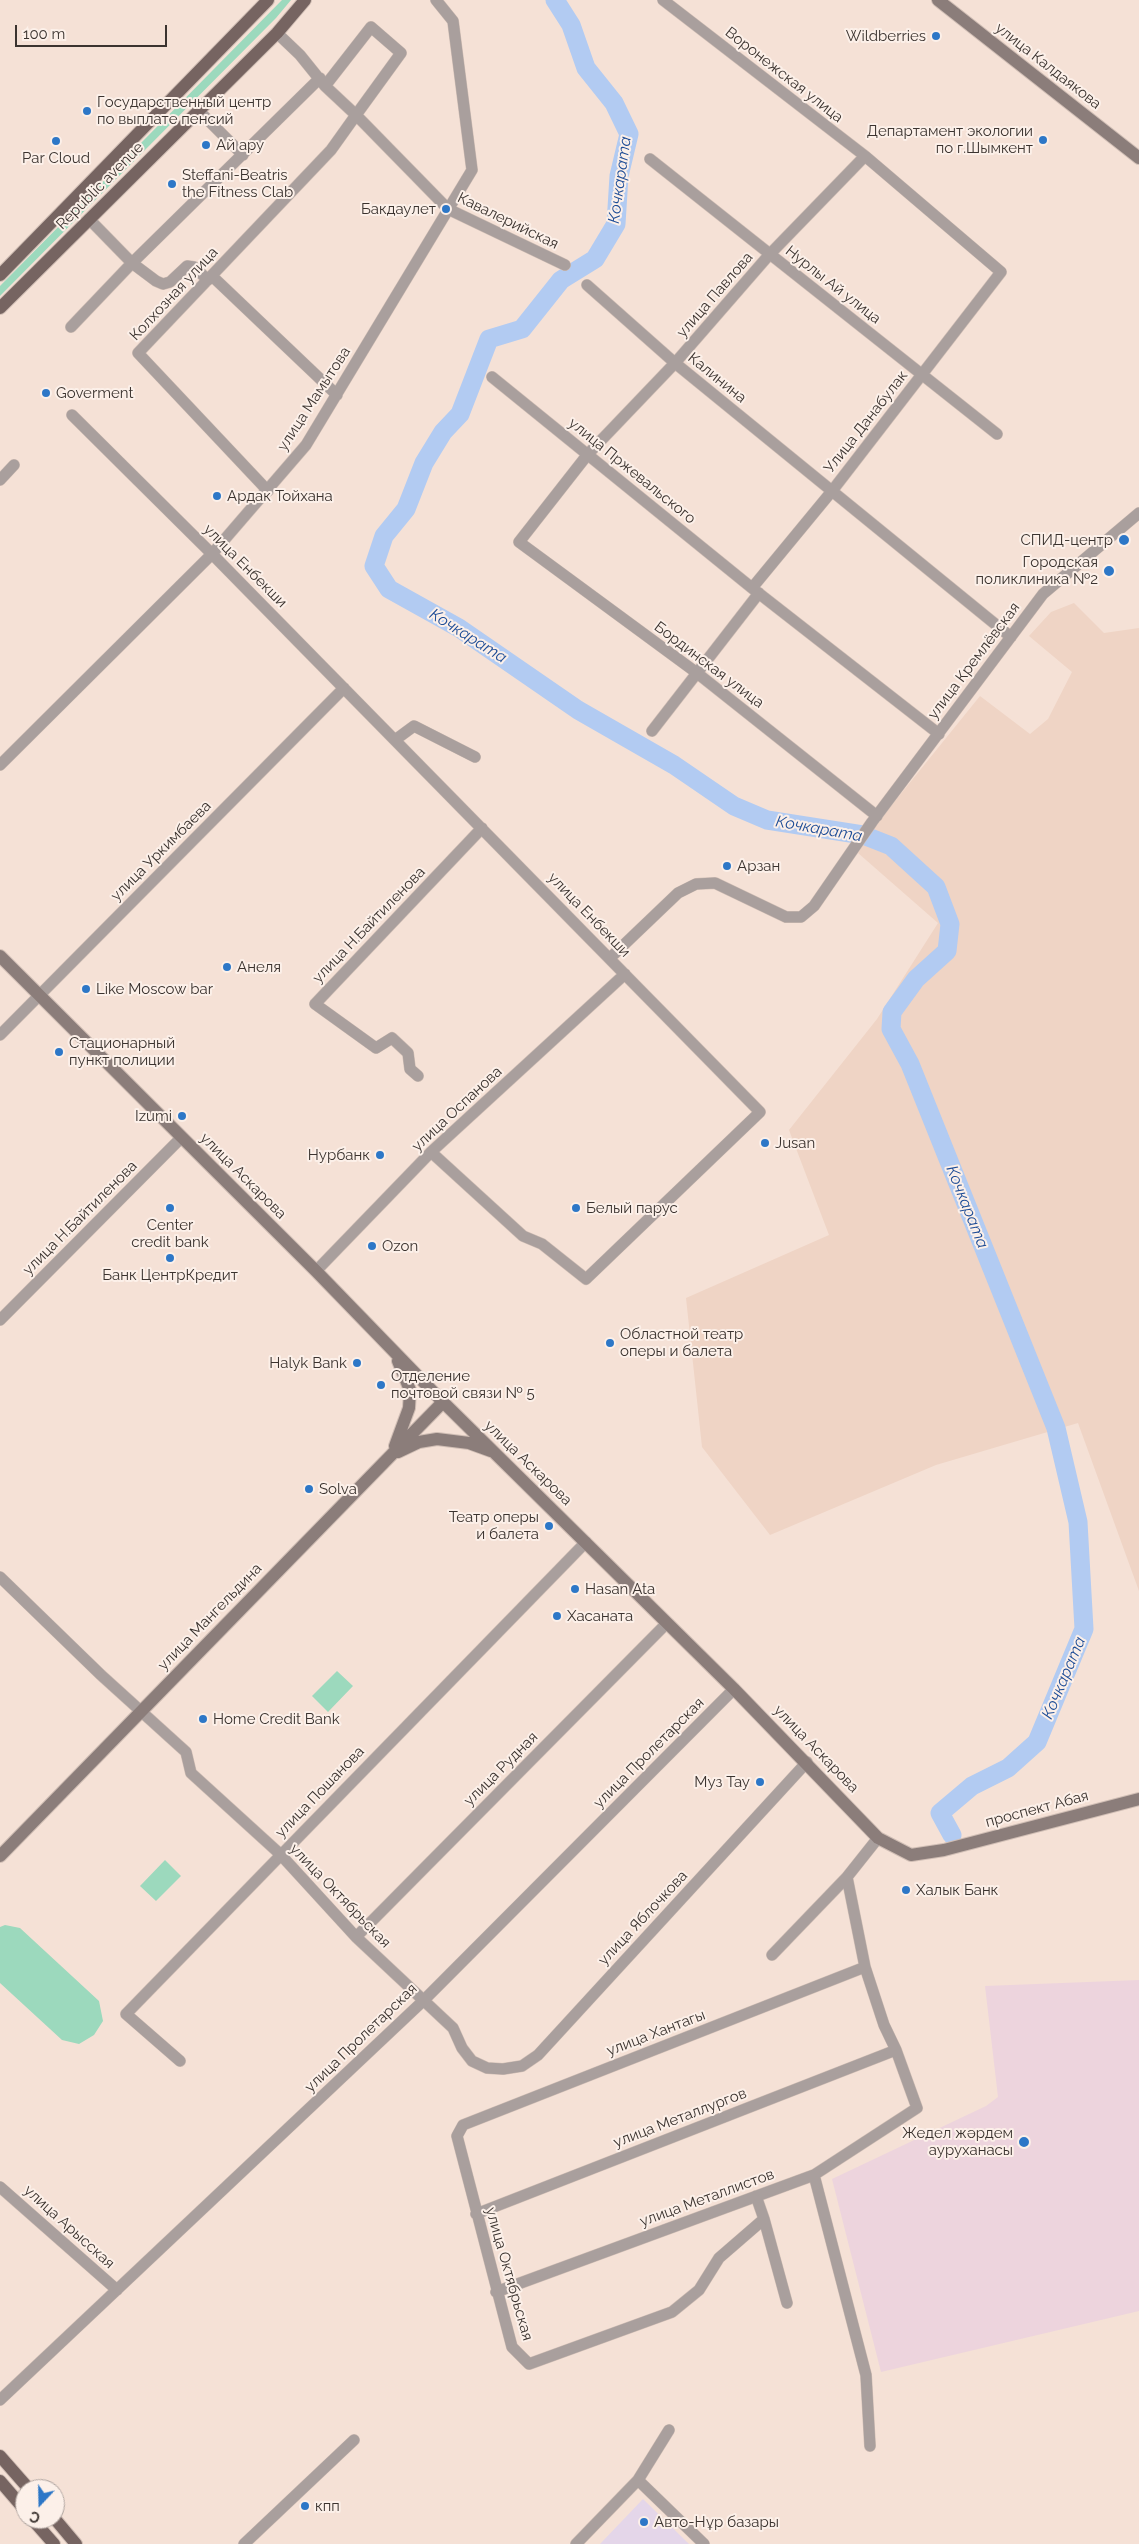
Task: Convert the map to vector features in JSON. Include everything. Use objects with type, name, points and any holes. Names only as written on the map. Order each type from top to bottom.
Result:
[{"type":"main road","name":"Republic avenue","points":[[0,275],[268,0]]},
{"type":"main road","name":"Republic avenue","points":[[0,308],[277,33],[305,0]]},
{"type":"main road","name":"улица Калдаякова","points":[[938,0],[1139,158]]},
{"type":"main road","name":"улица Аскарова","points":[[0,956],[316,1271],[443,1402],[807,1762],[878,1838],[911,1854],[944,1850]]},
{"type":"main road","points":[[391,1454],[410,1408],[410,1390],[394,1352]]},
{"type":"main road","name":"улица Мангельдина","points":[[0,1856],[443,1402]]},
{"type":"main road","points":[[391,1454],[420,1442],[437,1439],[469,1443],[496,1453]]},
{"type":"main road","name":"проспект Абая","points":[[944,1850],[1139,1799]]},
{"type":"main road","points":[[0,2456],[20,2479]]},
{"type":"main road","points":[[0,2481],[15,2498]]},
{"type":"main road","points":[[41,2529],[54,2544]]},
{"type":"main road","points":[[63,2529],[76,2544]]},
{"type":"street","name":"улица Мамытова","points":[[0,765],[212,554],[306,445],[472,170],[453,21],[436,0]]},
{"type":"street","name":"Воронежская улица","points":[[663,0],[865,156],[1001,272]]},
{"type":"street","name":"Колхозная улица","points":[[268,491],[138,354],[331,150],[401,53],[371,27],[322,82]]},
{"type":"street","name":"Кавалерийская","points":[[277,33],[322,82],[448,209],[565,266]]},
{"type":"street","points":[[71,327],[132,263],[243,155],[322,82]]},
{"type":"street","points":[[198,110],[243,155]]},
{"type":"street","name":"улица Павлова","points":[[519,542],[588,454],[675,363],[769,255],[865,156]]},
{"type":"street","name":"Нурлы Ай улица","points":[[650,159],[997,434]]},
{"type":"street","points":[[89,219],[132,263],[163,284],[170,282],[187,266],[194,267],[210,278],[337,395]]},
{"type":"street","name":"Улица Данабулак","points":[[652,731],[697,673],[755,591],[1001,272]]},
{"type":"street","name":"Калинина","points":[[587,285],[675,363],[1011,637]]},
{"type":"street","name":"улица Пржевальского","points":[[492,377],[755,591],[939,734]]},
{"type":"street","name":"улица Енбекши","points":[[72,415],[212,554],[760,1112],[586,1279],[542,1244],[523,1236],[431,1152]]},
{"type":"street","points":[[0,480],[14,465]]},
{"type":"street","name":"улица Кремлёвская","points":[[610,958],[678,893],[696,884],[716,883],[786,917],[801,917],[814,906],[890,798],[1043,594],[1139,513]]},
{"type":"street","name":"Бординская улица","points":[[519,542],[697,673],[877,816]]},
{"type":"street","name":"улица Уркимбаева","points":[[0,1035],[344,688]]},
{"type":"street","points":[[395,740],[414,726],[475,757]]},
{"type":"street","name":"улица Н.Байтиленова","points":[[418,1076],[410,1069],[408,1053],[392,1038],[376,1048],[315,1004],[482,828]]},
{"type":"street","name":"улица Оспанова","points":[[316,1271],[431,1152],[626,974]]},
{"type":"street","name":"улица Н.Байтиленова","points":[[0,1320],[181,1138]]},
{"type":"street","name":"улица Пошанова","points":[[180,2060],[126,2014],[586,1542]]},
{"type":"street","name":"улица Октябрьская","points":[[0,1577],[101,1675],[142,1710],[186,1752],[191,1773],[280,1854],[356,1937],[453,2028],[462,2048],[472,2061],[487,2068]]},
{"type":"street","name":"улица Рудная","points":[[356,1937],[667,1623]]},
{"type":"street","name":"улица Пролетарская","points":[[0,2400],[423,2001],[734,1689]]},
{"type":"street","name":"улица Яблочкова","points":[[487,2068],[503,2069],[522,2066],[538,2055],[807,1762]]},
{"type":"street","points":[[772,1955],[847,1877],[878,1838]]},
{"type":"street","points":[[847,1877],[866,1967],[884,2025],[896,2050]]},
{"type":"street","name":"улица Хантагы","points":[[459,2129],[463,2125],[866,1967]]},
{"type":"street","name":"улица Металлистов","points":[[496,2292],[814,2175],[916,2108],[896,2050]]},
{"type":"street","name":"улица Металлургов","points":[[476,2214],[896,2050]]},
{"type":"street","name":"улица Октябрьская","points":[[459,2129],[458,2136],[476,2214],[512,2348],[529,2364],[672,2312],[699,2290],[719,2258],[764,2220]]},
{"type":"street","points":[[814,2175],[866,2375],[870,2446]]},
{"type":"street","name":"улица Арысская","points":[[0,2187],[117,2290]]},
{"type":"street","points":[[756,2196],[787,2303]]},
{"type":"street","points":[[576,2544],[638,2480],[669,2430]]},
{"type":"street","points":[[244,2544],[354,2440]]},
{"type":"street","points":[[638,2480],[704,2544]]},
{"type":"shaded area","points":[[1074,603],[1104,633],[1139,628],[1139,1591],[1078,1423],[936,1465],[770,1535],[702,1447],[686,1298],[829,1235],[789,1130],[877,1019],[938,923],[858,853],[874,827],[980,696],[1030,734],[1048,719],[1072,672],[1029,636],[1051,612]]},
{"type":"shaded area","name":"Жедел жәрдем ауруханасы","points":[[1139,1980],[1139,2311],[881,2372],[832,2179],[986,2106],[998,2097],[985,1986]]},
{"type":"shaded area","name":"Авто-Нұр базары","points":[[643,2499],[689,2544],[600,2544]]},
{"type":"green space","points":[[282,0],[291,0],[276,18],[0,296],[0,286]]},
{"type":"green space","points":[[337,1671],[353,1686],[328,1712],[312,1696]]},
{"type":"green space","points":[[165,1860],[181,1876],[156,1901],[140,1886]]},
{"type":"green space","points":[[5,1925],[20,1928],[99,2001],[103,2021],[94,2035],[79,2044],[62,2040],[0,1983],[0,1927]]},
{"type":"waterway","name":"Кочкарата","points":[[555,0],[571,25],[586,68],[614,103],[629,134],[619,176],[616,224],[595,259],[561,280],[522,329],[489,339],[460,414],[443,432],[424,463],[406,509],[384,536],[374,566],[389,589],[459,628],[578,710],[674,765],[734,806],[767,820],[863,835],[891,846],[936,887],[950,924],[947,951],[916,979],[892,1012],[891,1029],[910,1064],[1056,1428],[1078,1522],[1084,1629],[1037,1742],[1008,1768],[972,1786],[940,1813],[952,1835]]},
{"type":"place","name":"Wildberries","points":[[936,36]]},
{"type":"place","name":"Государственный центр по выплате пенсий","points":[[87,111]]},
{"type":"place","name":"Департамент экологии по г.Шымкент","points":[[1043,140]]},
{"type":"place","name":"Par Cloud","points":[[56,141]]},
{"type":"place","name":"Ай ару","points":[[206,145]]},
{"type":"place","name":"Steffani-Beatris the Fitness Clab","points":[[172,184]]},
{"type":"place","name":"Бакдаулет","points":[[446,209]]},
{"type":"place","name":"Goverment","points":[[46,393]]},
{"type":"place","name":"Ардак Тойхана","points":[[217,496]]},
{"type":"place","name":"СПИД-центр","points":[[1124,540]]},
{"type":"place","name":"Городская поликлиника №2","points":[[1109,571]]},
{"type":"place","name":"Арзан","points":[[727,866]]},
{"type":"place","name":"Анеля","points":[[227,967]]},
{"type":"place","name":"Like Moscow bar","points":[[86,989]]},
{"type":"place","name":"Стационарный пункт полиции","points":[[59,1052]]},
{"type":"place","name":"Izumi","points":[[182,1116]]},
{"type":"place","name":"Jusan","points":[[765,1143]]},
{"type":"place","name":"Нурбанк","points":[[380,1155]]},
{"type":"place","name":"Center credit bank","points":[[170,1208]]},
{"type":"place","name":"Белый парус","points":[[576,1208]]},
{"type":"place","name":"Ozon","points":[[372,1246]]},
{"type":"place","name":"Банк ЦентрКредит","points":[[170,1258]]},
{"type":"place","name":"Областной театр оперы и балета","points":[[610,1343]]},
{"type":"place","name":"Halyk Bank","points":[[357,1363]]},
{"type":"place","name":"Отделение почтовой связи № 5","points":[[381,1385]]},
{"type":"place","name":"Solva","points":[[309,1489]]},
{"type":"place","name":"Театр оперы и балета","points":[[549,1526]]},
{"type":"place","name":"Hasan Ata","points":[[575,1589]]},
{"type":"place","name":"Хасаната","points":[[557,1616]]},
{"type":"place","name":"Home Credit Bank","points":[[203,1719]]},
{"type":"place","name":"Муз Тау","points":[[760,1782]]},
{"type":"place","name":"Халык Банк","points":[[906,1890]]},
{"type":"place","name":"Жедел жәрдем ауруханасы","points":[[1024,2142]]},
{"type":"place","name":"кпп","points":[[305,2506]]},
{"type":"place","name":"Авто-Нұр базары","points":[[644,2522]]}]
